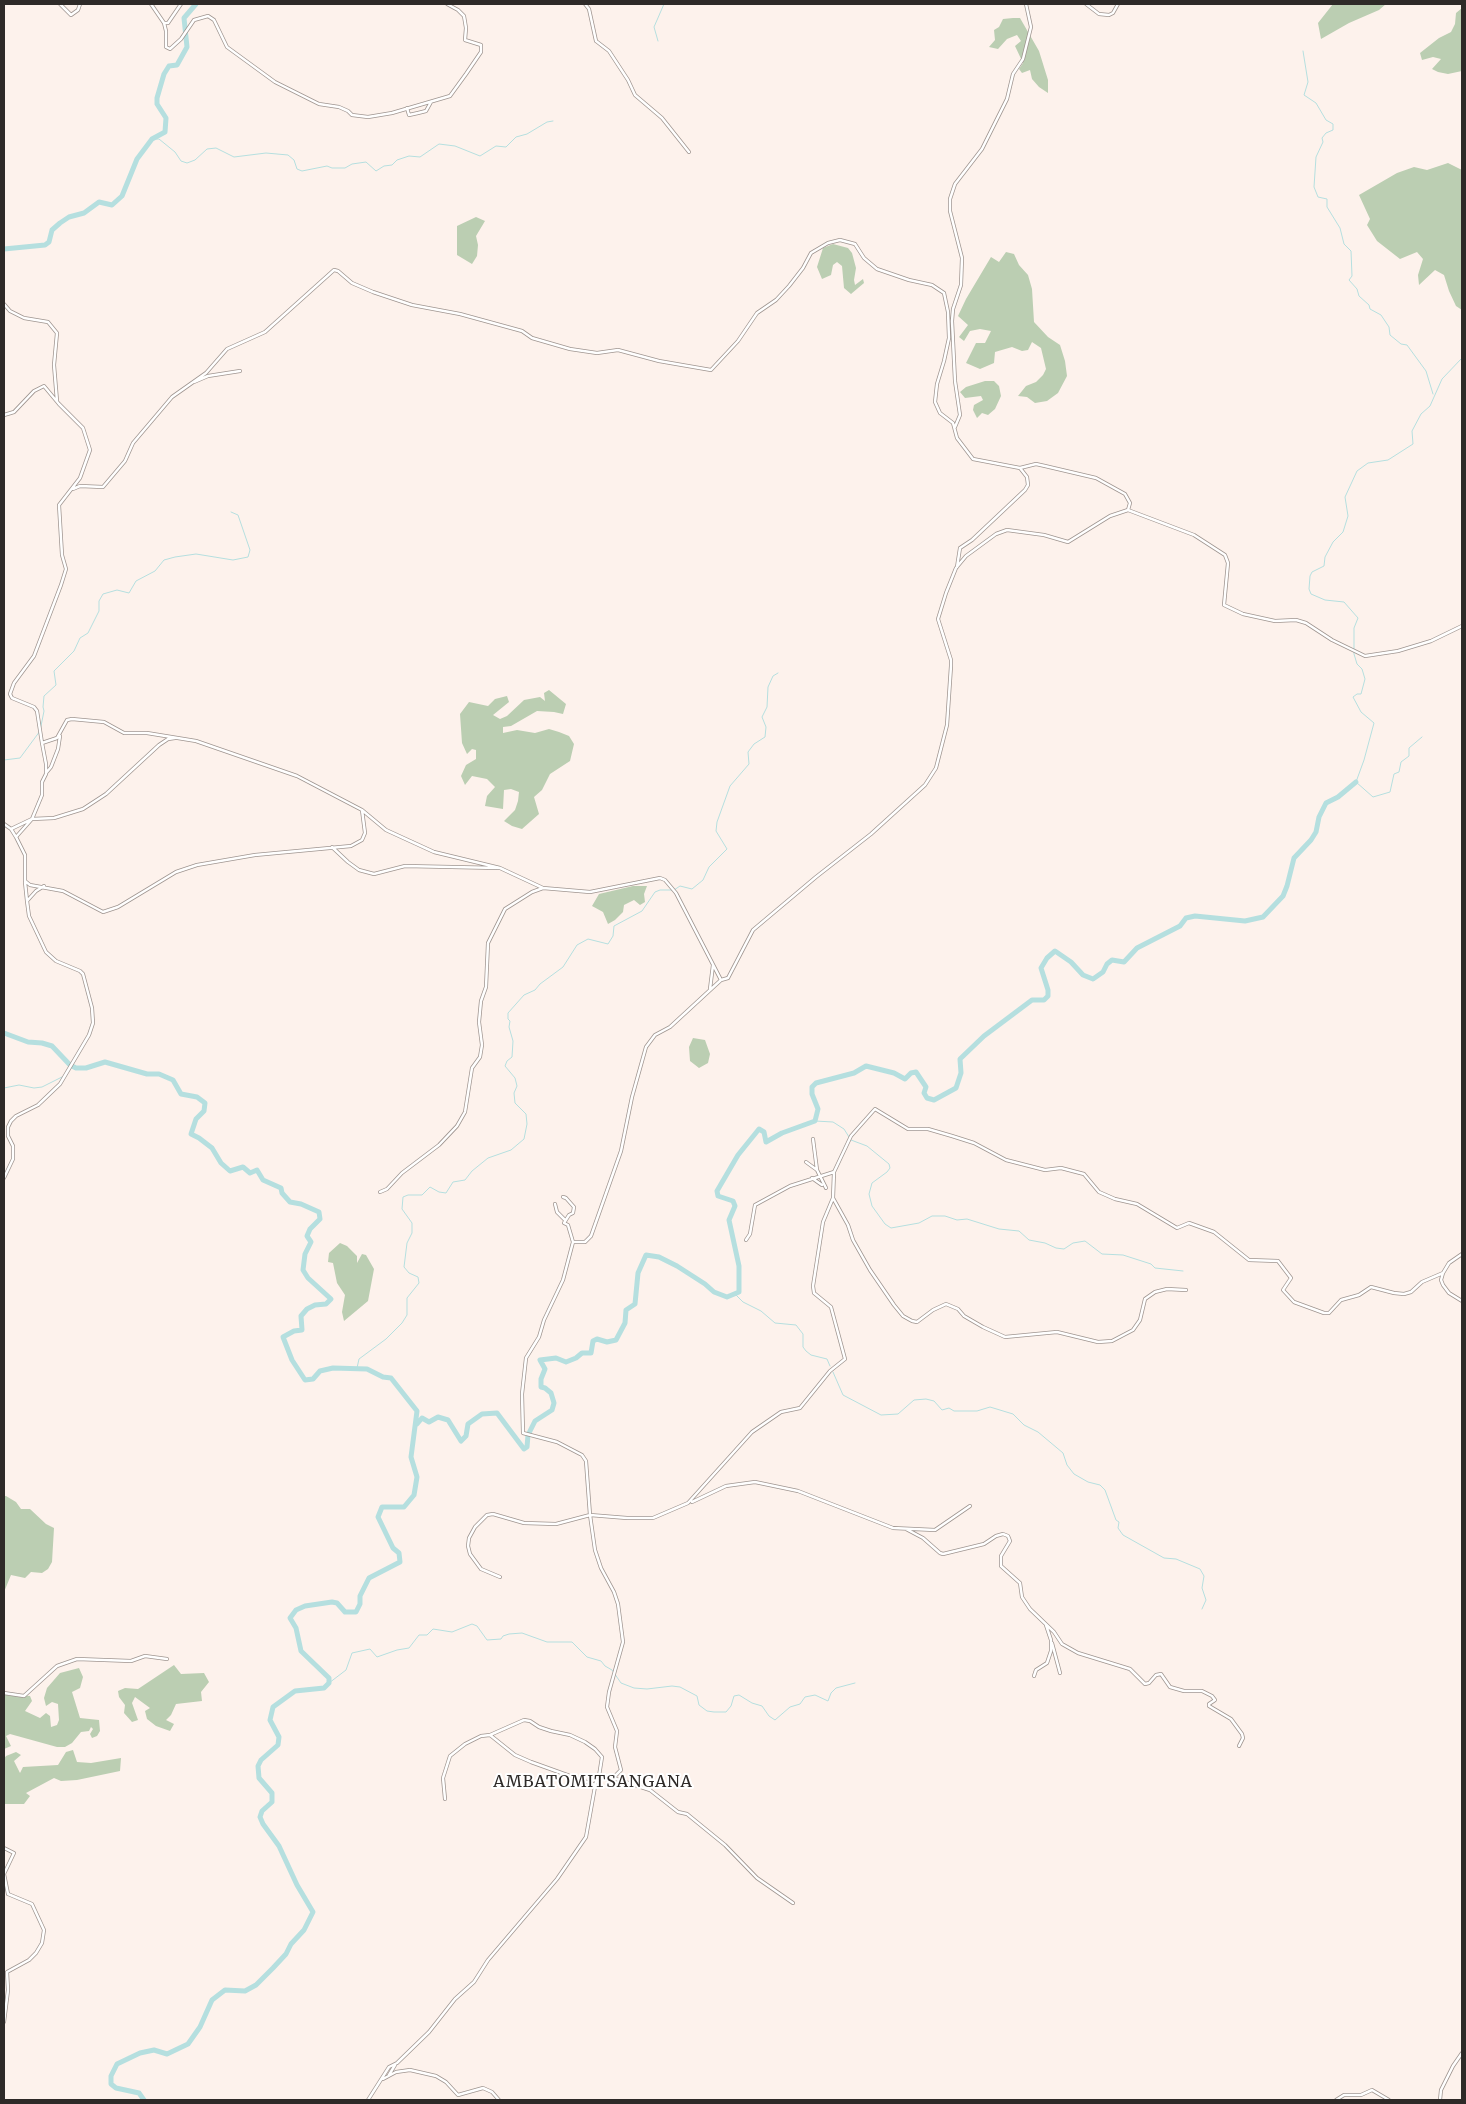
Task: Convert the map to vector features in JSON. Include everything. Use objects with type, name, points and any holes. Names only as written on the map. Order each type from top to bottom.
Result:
[{"type":"street","points":[[60,4],[71,15],[78,10],[80,4]]},
{"type":"street","points":[[151,4],[164,23],[166,48],[170,49],[181,39],[194,20],[208,16],[214,20],[227,48],[275,82],[315,102],[348,111],[352,115],[368,117],[450,96],[482,48],[479,43],[465,40],[464,16],[447,4]]},
{"type":"street","points":[[164,23],[172,20],[181,4]]},
{"type":"street","points":[[585,4],[589,9],[596,41],[608,51],[628,80],[635,95],[662,118],[689,152]]},
{"type":"street","points":[[955,427],[960,415],[955,381],[952,321],[953,309],[961,285],[962,258],[950,211],[950,199],[955,184],[982,149],[1007,99],[1013,74],[1023,59],[1031,27],[1026,4]]},
{"type":"street","points":[[1086,4],[1099,14],[1109,15],[1113,13],[1118,4]]},
{"type":"street","points":[[407,108],[409,115],[418,114],[426,111],[431,102]]},
{"type":"street","points":[[73,488],[80,486],[103,487],[124,461],[133,443],[172,397],[206,373],[227,349],[265,332],[334,270],[338,270],[352,283],[373,292],[412,304],[522,331],[532,338],[570,349],[597,353],[618,350],[659,361],[711,370],[738,341],[756,313],[776,300],[789,286],[803,268],[811,253],[828,243],[840,240],[855,244],[864,258],[878,269],[909,280],[932,284],[944,293],[948,312],[949,338],[937,384],[935,402],[940,413],[953,423],[957,438],[973,459],[1001,466],[1020,468],[1036,464],[1096,478],[1126,494],[1130,503],[1128,510]]},
{"type":"street","points":[[4,304],[10,311],[24,318],[48,322],[57,333],[54,372],[59,404]]},
{"type":"street","points":[[194,382],[208,376],[240,371]]},
{"type":"street","points":[[4,414],[14,412],[34,391],[44,386],[83,428],[90,450],[84,471],[59,505],[62,555],[66,568],[61,585],[34,656],[14,683],[10,694],[12,698],[34,707],[37,711],[46,774]]},
{"type":"street","points":[[573,1242],[585,1242],[592,1236],[621,1151],[632,1097],[646,1047],[655,1035],[670,1027],[721,980],[728,978],[753,930],[871,834],[925,785],[936,768],[947,725],[950,666],[938,619],[956,568],[960,548],[972,540],[1028,485],[1027,476],[1020,468]]},
{"type":"street","points":[[956,568],[966,556],[996,534],[1008,530],[1044,535],[1068,542],[1104,520],[1128,510],[1194,535],[1225,555],[1228,563],[1224,605],[1243,614],[1276,620],[1296,620],[1306,623],[1332,640],[1365,656],[1398,651],[1431,641],[1462,626]]},
{"type":"street","points":[[42,743],[54,740],[60,734],[67,720],[72,719],[104,722],[124,733],[147,733],[202,742],[291,774],[362,810],[386,830],[434,852],[500,868],[543,888],[590,892],[660,878],[671,886],[676,893],[721,980]]},
{"type":"street","points":[[16,836],[32,819],[42,795],[42,782],[51,767],[58,749],[60,734]]},
{"type":"street","points":[[11,829],[32,819],[54,818],[83,809],[106,794],[159,745],[168,739],[177,737]]},
{"type":"street","points":[[25,881],[30,885],[45,886],[73,895],[103,912],[118,907],[176,872],[197,865],[256,855],[351,846],[362,840],[365,833],[362,810]]},
{"type":"street","points":[[4,824],[16,836],[25,855],[26,901],[29,916],[46,952],[56,962],[84,974],[92,1008],[93,1024],[89,1035],[60,1084],[38,1105],[16,1116],[11,1121],[8,1127],[8,1136],[13,1146],[13,1159],[4,1178]]},
{"type":"street","points":[[332,847],[359,870],[374,874],[405,866],[500,868]]},
{"type":"street","points":[[26,901],[36,891],[45,886]]},
{"type":"street","points":[[380,1192],[387,1189],[402,1173],[439,1145],[457,1126],[465,1112],[472,1068],[480,1057],[482,1045],[479,1022],[481,1001],[486,987],[488,943],[505,909],[532,892],[543,888]]},
{"type":"street","points":[[710,990],[713,964]]},
{"type":"street","points":[[688,1503],[752,1432],[781,1412],[800,1408],[830,1371],[846,1359],[831,1307],[814,1293],[812,1286],[823,1222],[833,1198],[834,1172],[851,1136],[875,1109],[908,1129],[928,1129],[952,1136],[974,1143],[1006,1160],[1045,1170],[1061,1168],[1084,1174],[1099,1192],[1115,1200],[1137,1204],[1178,1228],[1189,1223],[1214,1232],[1249,1260],[1278,1261],[1290,1278],[1283,1290],[1294,1302],[1320,1312],[1329,1313],[1341,1300],[1359,1295],[1371,1287],[1404,1294],[1411,1292],[1422,1282],[1443,1273]]},
{"type":"street","points":[[813,1139],[817,1170],[826,1188]]},
{"type":"street","points":[[806,1162],[817,1170]]},
{"type":"street","points":[[746,1240],[750,1234],[754,1205],[790,1186],[834,1172]]},
{"type":"street","points":[[811,1178],[833,1193]]},
{"type":"street","points":[[563,1197],[574,1206],[573,1213],[565,1220]]},
{"type":"street","points":[[833,1198],[870,1270],[903,1316],[912,1321],[917,1322],[933,1310],[946,1304],[958,1309],[964,1316],[983,1327],[1006,1337],[1056,1332],[1098,1342],[1112,1341],[1133,1330],[1140,1320],[1144,1299],[1155,1292],[1166,1289],[1186,1290]]},
{"type":"street","points":[[555,1204],[557,1212],[565,1220],[564,1223],[568,1225],[573,1242],[563,1280],[544,1320],[539,1337],[526,1358],[522,1413],[523,1433],[557,1442],[582,1455],[586,1461],[595,1550],[601,1568],[614,1592],[618,1604],[623,1642],[609,1692],[607,1707],[617,1731],[615,1747],[621,1770],[613,1778]]},
{"type":"street","points":[[1462,1254],[1449,1263],[1443,1273],[1442,1280],[1449,1293],[1462,1301]]},
{"type":"street","points":[[500,1577],[481,1570],[470,1554],[468,1546],[469,1538],[475,1527],[487,1515],[493,1514],[524,1523],[556,1524],[590,1515],[653,1518],[726,1486],[755,1482],[798,1491],[893,1528],[936,1530],[970,1506]]},
{"type":"street","points":[[906,1529],[923,1538],[940,1553],[944,1554],[984,1544],[1003,1534],[1008,1536],[1010,1541],[1001,1556],[1001,1566],[1020,1583],[1022,1597],[1062,1644],[1078,1653],[1130,1669],[1146,1684],[1156,1675],[1161,1674],[1170,1687],[1184,1691],[1202,1691],[1212,1696],[1215,1700],[1209,1706],[1231,1719],[1242,1734],[1243,1738],[1240,1746]]},
{"type":"street","points":[[1045,1624],[1060,1673]]},
{"type":"street","points":[[1034,1676],[1036,1670],[1041,1668],[1048,1660],[1051,1651],[1051,1640]]},
{"type":"street","points":[[4,1693],[24,1696],[57,1666],[77,1659],[131,1661],[145,1656],[167,1658]]},
{"type":"street","points":[[368,2100],[389,2068],[397,2063],[430,2032],[455,1999],[474,1982],[488,1960],[557,1879],[586,1837],[595,1785],[599,1776],[602,1758],[586,1742],[570,1735],[539,1727],[530,1721],[524,1720],[490,1735],[473,1739],[454,1751],[450,1756],[444,1778],[445,1799]]},
{"type":"street","points":[[490,1735],[515,1755],[595,1785]]},
{"type":"street","points":[[599,1776],[613,1778],[650,1790],[678,1812],[687,1814],[725,1845],[757,1878],[794,1903]]},
{"type":"street","points":[[4,1848],[14,1854],[4,1874],[8,1894],[32,1904],[44,1930],[44,1936],[36,1954],[7,1972],[8,1990],[4,2022]]},
{"type":"street","points":[[1440,2100],[1441,2090],[1462,2053]]},
{"type":"street","points":[[388,2076],[397,2063]]},
{"type":"street","points":[[382,2080],[388,2076],[410,2070],[428,2074],[446,2082],[458,2095],[483,2088],[492,2092],[499,2100]]},
{"type":"street","points":[[1336,2100],[1344,2095],[1362,2095],[1372,2090],[1389,2100]]},
{"type":"green space","points":[[1333,4],[1386,4],[1379,10],[1349,23],[1321,39],[1318,23]]},
{"type":"green space","points":[[1462,8],[1462,71],[1448,74],[1438,72],[1432,69],[1441,59],[1433,57],[1422,60],[1420,53],[1439,38],[1451,32],[1455,24],[1456,13]]},
{"type":"green space","points":[[1020,18],[1039,51],[1048,80],[1048,93],[1032,79],[1030,70],[1022,73],[1019,69],[1023,63],[1015,46],[1021,41],[1017,35],[1007,39],[998,49],[989,47],[995,40],[994,30],[999,27],[1003,19]]},
{"type":"green space","points":[[1448,163],[1462,170],[1462,310],[1456,306],[1444,275],[1435,270],[1419,285],[1418,275],[1423,259],[1417,252],[1400,259],[1377,241],[1367,225],[1370,219],[1359,195],[1397,173],[1414,167],[1427,170]]},
{"type":"green space","points":[[476,217],[485,221],[476,236],[478,245],[477,256],[472,264],[457,255],[457,226]]},
{"type":"green space","points":[[833,244],[848,248],[852,253],[856,268],[855,285],[863,279],[864,283],[851,294],[844,288],[842,266],[837,262],[833,265],[831,275],[822,279],[817,267],[823,248]]},
{"type":"green space","points":[[1006,252],[1014,254],[1019,265],[1028,275],[1032,289],[1034,322],[1048,337],[1060,345],[1065,361],[1067,376],[1058,393],[1047,401],[1035,403],[1027,397],[1018,396],[1026,386],[1036,382],[1046,369],[1041,348],[1032,342],[1028,350],[1022,351],[1012,347],[995,352],[994,363],[980,369],[966,363],[976,343],[985,343],[991,331],[980,329],[970,331],[964,341],[959,337],[968,325],[958,316],[991,257],[999,262]]},
{"type":"green space","points":[[985,381],[994,381],[999,386],[1001,396],[995,409],[988,415],[982,413],[977,418],[973,410],[974,405],[983,400],[981,396],[965,398],[960,392],[966,387]]},
{"type":"green space","points":[[549,690],[566,704],[563,714],[537,711],[511,726],[503,727],[503,733],[517,730],[535,733],[549,729],[569,736],[574,744],[570,761],[550,774],[542,790],[534,797],[539,814],[522,829],[504,821],[515,810],[519,792],[511,789],[504,790],[503,809],[485,806],[487,796],[495,787],[487,779],[472,776],[465,785],[461,776],[466,765],[476,759],[476,750],[472,749],[467,754],[462,743],[460,714],[469,702],[488,706],[495,699],[507,696],[509,702],[493,715],[500,719],[507,716],[524,700],[540,697],[545,701],[544,693]]},
{"type":"green space","points":[[633,886],[647,886],[644,894],[645,902],[640,905],[634,900],[624,905],[623,912],[608,924],[603,912],[592,906],[599,894]]},
{"type":"green space","points":[[693,1038],[705,1040],[710,1054],[708,1063],[699,1068],[690,1061],[689,1047]]},
{"type":"green space","points":[[340,1243],[347,1246],[357,1256],[357,1263],[362,1254],[366,1255],[374,1269],[368,1301],[344,1321],[342,1312],[345,1295],[337,1283],[333,1263],[328,1262],[329,1253]]},
{"type":"green space","points":[[4,1496],[16,1502],[21,1509],[30,1509],[46,1524],[54,1528],[52,1562],[48,1569],[42,1573],[31,1572],[25,1578],[11,1575],[4,1592]]},
{"type":"green space","points":[[174,1665],[181,1674],[204,1673],[209,1682],[201,1692],[202,1701],[176,1704],[171,1715],[166,1720],[174,1724],[170,1731],[156,1726],[147,1719],[145,1711],[150,1708],[135,1697],[132,1703],[138,1720],[132,1722],[124,1713],[125,1705],[119,1697],[118,1691],[125,1688],[138,1689]]},
{"type":"green space","points":[[79,1668],[83,1677],[80,1688],[72,1692],[80,1718],[99,1720],[100,1731],[97,1736],[92,1738],[90,1734],[93,1729],[91,1727],[89,1731],[81,1732],[72,1743],[65,1747],[57,1747],[10,1734],[6,1736],[11,1746],[4,1749],[4,1694],[30,1696],[32,1701],[25,1711],[40,1718],[46,1713],[50,1716],[51,1727],[57,1725],[59,1720],[58,1704],[52,1702],[46,1706],[44,1698],[47,1688],[60,1673]]},
{"type":"green space","points":[[73,1750],[77,1762],[91,1763],[121,1758],[120,1771],[77,1780],[61,1781],[54,1778],[26,1793],[30,1796],[24,1804],[4,1804],[4,1759],[6,1756],[16,1752],[21,1755],[14,1761],[20,1773],[23,1767],[58,1765],[66,1752]]},
{"type":"waterway","points":[[4,249],[45,245],[49,242],[52,230],[69,217],[84,213],[99,202],[112,205],[122,196],[137,159],[152,139],[165,132],[166,118],[157,104],[157,98],[164,74],[169,66],[177,65],[187,47],[184,18],[196,4]]},
{"type":"waterway","points":[[658,41],[654,27],[664,4]]},
{"type":"waterway","points":[[1303,51],[1308,82],[1304,95],[1316,103],[1326,120],[1333,124],[1333,130],[1326,133],[1322,138],[1323,142],[1316,157],[1314,187],[1318,197],[1327,199],[1327,207],[1340,228],[1344,244],[1351,251],[1352,276],[1349,280],[1357,289],[1359,296],[1369,305],[1370,309],[1381,315],[1389,327],[1390,335],[1401,344],[1407,345],[1426,371],[1433,394]]},
{"type":"waterway","points":[[152,139],[159,139],[175,152],[181,161],[187,163],[195,160],[207,149],[216,148],[234,157],[266,153],[288,155],[294,160],[297,169],[302,171],[327,166],[345,168],[352,164],[366,162],[376,171],[409,156],[420,157],[439,144],[455,146],[480,156],[496,146],[506,147],[516,137],[527,134],[547,122],[553,121]]},
{"type":"waterway","points":[[1422,737],[1409,748],[1409,756],[1401,762],[1399,772],[1394,774],[1390,792],[1373,797],[1356,782],[1374,723],[1361,712],[1353,697],[1361,694],[1365,679],[1354,654],[1354,628],[1358,618],[1344,602],[1325,600],[1311,594],[1309,589],[1310,576],[1312,572],[1324,566],[1325,557],[1333,542],[1343,532],[1348,516],[1345,497],[1357,471],[1368,463],[1388,460],[1413,444],[1412,431],[1421,414],[1430,406],[1442,379],[1462,358]]},
{"type":"waterway","points":[[4,760],[20,758],[40,731],[44,711],[44,696],[56,685],[54,671],[74,651],[80,638],[88,633],[99,611],[99,601],[103,594],[117,590],[129,593],[136,581],[155,571],[164,560],[175,557],[196,554],[233,560],[248,557],[250,550],[238,515],[231,512]]},
{"type":"waterway","points":[[357,1368],[359,1359],[386,1339],[402,1323],[407,1315],[407,1298],[419,1283],[418,1277],[409,1273],[404,1267],[407,1243],[412,1233],[412,1223],[402,1209],[403,1197],[422,1195],[430,1187],[439,1192],[446,1193],[453,1182],[465,1180],[472,1171],[488,1158],[511,1150],[524,1139],[527,1124],[526,1114],[515,1103],[514,1093],[517,1086],[515,1078],[505,1066],[512,1057],[513,1041],[508,1013],[524,995],[535,990],[563,967],[577,945],[588,939],[608,944],[613,936],[614,926],[642,911],[655,892],[674,890],[680,886],[692,889],[703,880],[709,867],[727,849],[716,831],[717,822],[730,786],[749,764],[748,752],[754,744],[765,737],[766,727],[762,717],[767,707],[768,687],[773,676],[778,673]]},
{"type":"waterway","points":[[417,1424],[422,1418],[429,1422],[438,1417],[448,1420],[461,1441],[466,1436],[468,1424],[482,1414],[497,1413],[524,1449],[527,1447],[528,1435],[535,1421],[552,1410],[554,1403],[551,1393],[541,1387],[541,1379],[545,1369],[540,1360],[556,1358],[566,1362],[582,1353],[591,1353],[593,1341],[597,1339],[607,1342],[616,1340],[625,1323],[626,1310],[635,1304],[638,1273],[646,1255],[659,1257],[677,1266],[714,1292],[727,1297],[739,1292],[739,1266],[729,1220],[735,1206],[733,1201],[718,1196],[717,1191],[738,1155],[759,1129],[764,1132],[766,1142],[782,1133],[815,1121],[818,1109],[812,1094],[812,1087],[816,1083],[854,1073],[866,1066],[894,1073],[905,1079],[911,1073],[916,1072],[926,1087],[924,1093],[927,1098],[934,1100],[956,1088],[961,1073],[960,1059],[984,1036],[1032,1000],[1044,1000],[1048,996],[1041,968],[1047,958],[1055,951],[1071,962],[1083,975],[1093,979],[1103,972],[1107,964],[1112,960],[1124,962],[1137,948],[1180,926],[1186,918],[1195,916],[1245,921],[1263,917],[1283,896],[1294,858],[1316,832],[1319,817],[1326,803],[1338,797],[1356,782]]},
{"type":"waterway","points":[[4,1033],[28,1042],[52,1046],[70,1065],[76,1068],[86,1068],[105,1062],[147,1074],[159,1074],[173,1080],[181,1094],[197,1097],[205,1103],[204,1111],[196,1119],[191,1134],[212,1148],[221,1163],[230,1171],[243,1167],[250,1173],[257,1170],[263,1180],[281,1188],[282,1193],[290,1202],[301,1204],[319,1212],[320,1219],[310,1229],[307,1236],[311,1242],[305,1254],[303,1270],[308,1278],[331,1299],[326,1304],[315,1305],[307,1309],[301,1316],[302,1330],[294,1331],[283,1337],[292,1360],[305,1380],[313,1379],[320,1371],[333,1368],[367,1369],[383,1377],[391,1378],[417,1411],[411,1457],[417,1477],[414,1495],[404,1507],[382,1507],[378,1517],[393,1548],[399,1553],[400,1562],[369,1578],[360,1596],[360,1604],[356,1612],[345,1612],[337,1603],[332,1602],[305,1606],[296,1610],[290,1618],[296,1628],[301,1651],[329,1678],[329,1683],[324,1688],[295,1691],[273,1707],[270,1720],[279,1737],[278,1745],[261,1760],[258,1766],[259,1778],[272,1793],[272,1802],[262,1811],[260,1817],[279,1846],[297,1885],[313,1912],[304,1930],[291,1944],[286,1954],[256,1985],[245,1991],[225,1990],[212,2000],[200,2027],[188,2044],[167,2054],[154,2050],[140,2053],[117,2064],[111,2076],[111,2084],[116,2088],[139,2093],[144,2100]]},
{"type":"waterway","points":[[66,1072],[70,1065]]},
{"type":"waterway","points":[[4,1088],[19,1085],[34,1088],[42,1087],[62,1077]]},
{"type":"waterway","points":[[815,1121],[833,1122],[844,1129],[849,1137]]},
{"type":"waterway","points":[[851,1140],[867,1146],[889,1164],[890,1168],[887,1172],[872,1183],[869,1194],[872,1206],[885,1224],[891,1228],[919,1223],[932,1216],[945,1216],[957,1220],[967,1219],[999,1229],[1019,1231],[1029,1240],[1045,1243],[1056,1248],[1064,1249],[1073,1243],[1085,1241],[1102,1254],[1123,1255],[1151,1264],[1155,1268],[1183,1271]]},
{"type":"waterway","points":[[735,1294],[743,1302],[761,1311],[775,1323],[796,1325],[803,1334],[803,1347],[806,1351],[811,1355],[827,1359],[830,1366]]},
{"type":"waterway","points":[[833,1372],[843,1395],[881,1415],[898,1414],[914,1400],[926,1399],[934,1401],[942,1410],[949,1408],[954,1411],[977,1411],[990,1407],[1013,1414],[1024,1425],[1038,1432],[1063,1453],[1067,1465],[1074,1474],[1088,1482],[1100,1485],[1105,1490],[1116,1520],[1119,1522],[1118,1528],[1123,1535],[1164,1558],[1176,1559],[1200,1569],[1204,1576],[1202,1588],[1206,1600],[1202,1609]]},
{"type":"waterway","points":[[329,1683],[346,1670],[352,1653],[370,1649],[377,1657],[409,1648],[419,1635],[427,1635],[433,1629],[452,1632],[472,1624],[477,1626],[487,1640],[501,1639],[509,1634],[522,1633],[547,1642],[572,1642],[587,1657],[601,1661],[612,1670],[621,1683],[634,1688],[647,1689],[680,1687],[697,1696],[699,1705],[707,1711],[726,1712],[731,1706],[734,1696],[739,1695],[752,1703],[762,1706],[769,1716],[775,1720],[790,1707],[800,1704],[805,1697],[815,1695],[828,1701],[831,1693],[836,1688],[855,1683]]},
{"type":"district","name":"AMBATOMITSANGANA","points":[[593,1782]]}]
